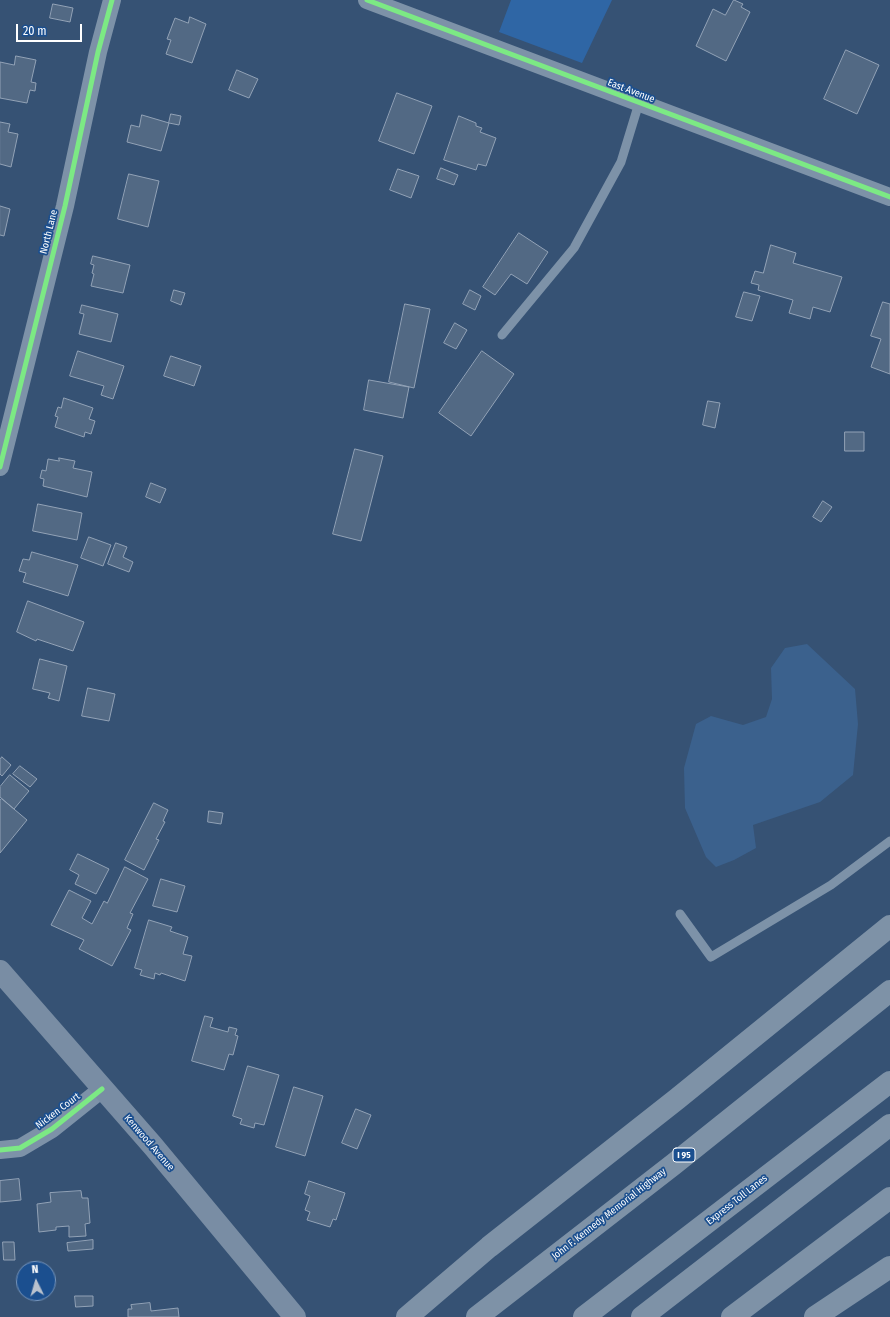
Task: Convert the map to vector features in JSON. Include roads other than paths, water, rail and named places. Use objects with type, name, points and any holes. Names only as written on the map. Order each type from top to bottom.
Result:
[{"type":"highway","points":[[407,1317],[473,1260],[683,1094],[890,926]]},
{"type":"highway","name":"John F. Kennedy Memorial Highway","points":[[477,1317],[674,1164],[890,991]]},
{"type":"highway","name":"Express Toll Lanes","points":[[584,1317],[890,1082]]},
{"type":"highway","points":[[642,1317],[890,1125]]},
{"type":"highway","points":[[732,1317],[890,1198]]},
{"type":"highway","points":[[815,1317],[890,1267]]},
{"type":"main road","name":"Kenwood Avenue","points":[[0,971],[152,1146],[290,1311]]},
{"type":"street","name":"North Lane","points":[[0,467],[65,206],[98,52],[112,0]]},
{"type":"street","name":"East Avenue","points":[[367,0],[890,197]]},
{"type":"street","name":"Nicken Court","points":[[0,1150],[20,1148],[52,1129],[102,1089]]},
{"type":"lane","points":[[502,335],[574,248],[621,162],[639,103]]},
{"type":"lane","points":[[680,914],[711,957],[830,885],[890,841]]}]
